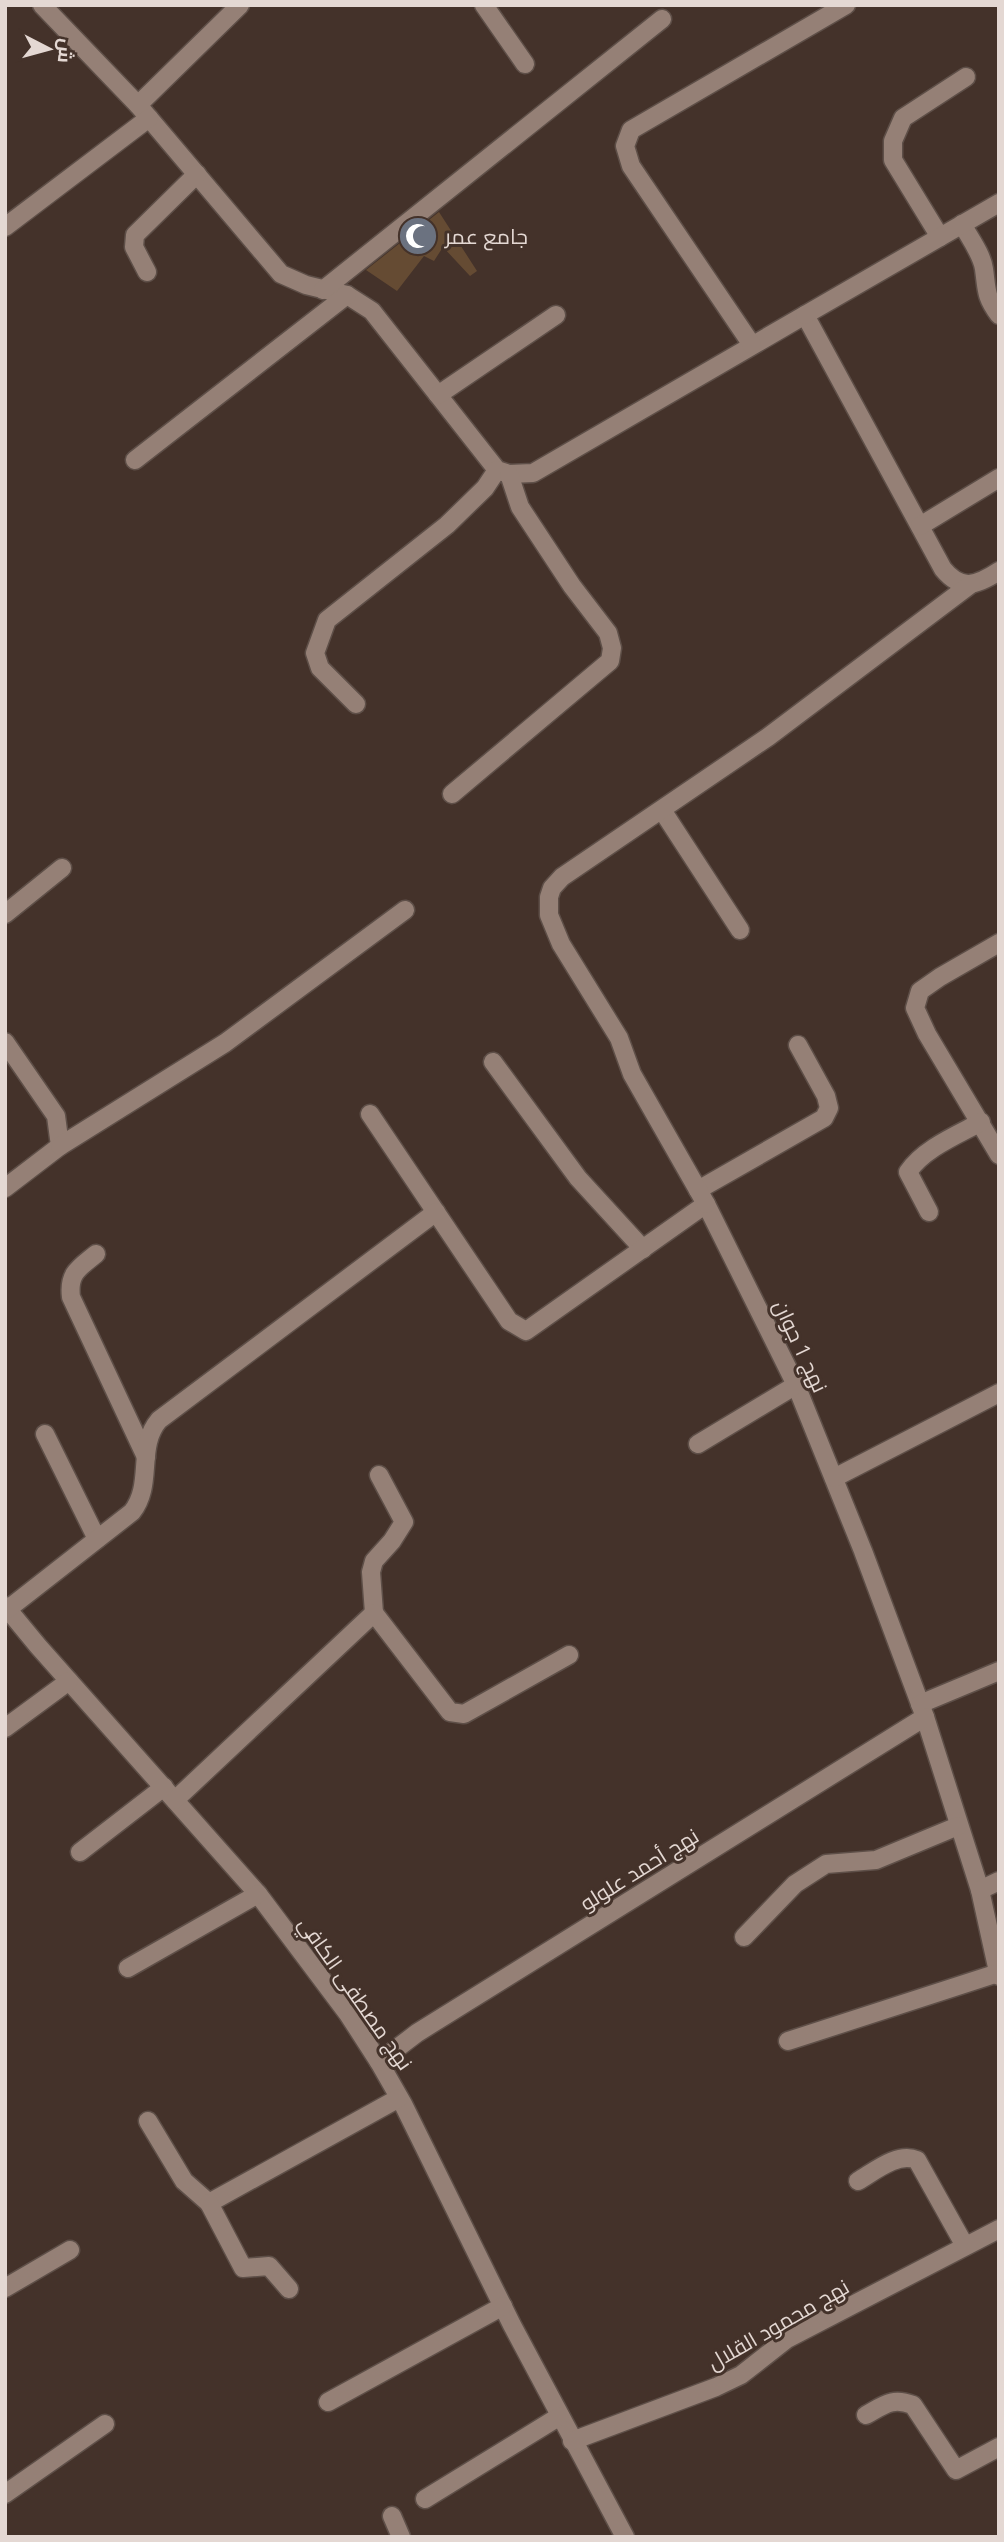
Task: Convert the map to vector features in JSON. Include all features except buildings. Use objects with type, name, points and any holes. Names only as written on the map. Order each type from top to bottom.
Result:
[{"type":"street","points":[[43,5],[144,111],[281,274],[323,290],[347,295],[372,311],[503,472],[520,508],[572,586],[608,633],[612,648],[610,661],[452,794]]},
{"type":"street","points":[[5,227],[144,111],[240,5]]},
{"type":"street","points":[[484,5],[526,64]]},
{"type":"street","points":[[752,345],[653,201],[631,166],[625,146],[631,130],[846,5]]},
{"type":"street","points":[[323,290],[662,19]]},
{"type":"street","points":[[940,237],[893,160],[893,141],[904,118],[967,77]]},
{"type":"street","points":[[147,272],[134,247],[135,235],[197,174]]},
{"type":"street","points":[[356,704],[320,668],[315,653],[327,620],[447,525],[503,472],[533,473],[999,203]]},
{"type":"street","points":[[962,224],[984,267],[988,300],[999,315]]},
{"type":"street","points":[[135,460],[347,295]]},
{"type":"street","points":[[438,395],[555,315]]},
{"type":"street","points":[[805,315],[943,569],[951,579],[960,584],[971,584]]},
{"type":"street","points":[[920,526],[999,478]]},
{"type":"street","name":"نهج 1 جوان","points":[[998,1974],[979,1890],[923,1711],[796,1385],[702,1197],[632,1074],[619,1038],[561,944],[549,915],[549,897],[552,888],[562,877],[768,737],[971,584],[999,571]]},
{"type":"street","points":[[662,810],[740,930]]},
{"type":"street","points":[[5,914],[62,868]]},
{"type":"street","points":[[5,1188],[60,1146],[225,1042],[405,910]]},
{"type":"street","points":[[999,943],[940,976],[920,991],[915,1008],[999,1155]]},
{"type":"street","points":[[5,1042],[56,1116],[60,1146]]},
{"type":"street","points":[[370,1114],[509,1321],[526,1331],[643,1249],[702,1197],[824,1118],[829,1108],[826,1096],[798,1045]]},
{"type":"street","points":[[493,1062],[578,1178],[643,1249]]},
{"type":"street","points":[[929,1212],[908,1172],[914,1163],[938,1146],[981,1122]]},
{"type":"street","points":[[7,1607],[132,1512],[141,1501],[147,1442],[151,1430],[159,1420],[436,1212]]},
{"type":"street","points":[[96,1254],[72,1275],[69,1285],[71,1297],[146,1457]]},
{"type":"street","points":[[698,1444],[796,1385]]},
{"type":"street","points":[[834,1478],[999,1393]]},
{"type":"street","points":[[45,1434],[97,1539]]},
{"type":"street","points":[[379,1475],[404,1521],[392,1541],[374,1561],[371,1572],[374,1613],[450,1712],[464,1714],[569,1655]]},
{"type":"street","name":"نهج مصطفى الكافي","points":[[7,1607],[258,1894],[348,2014],[399,2098],[559,2416],[625,2537]]},
{"type":"street","points":[[80,1852],[169,1793],[374,1613]]},
{"type":"street","name":"نهج أحمد علولو","points":[[379,2062],[417,2033],[923,1711],[999,1671]]},
{"type":"street","points":[[5,1728],[69,1681]]},
{"type":"street","points":[[744,1937],[795,1884],[826,1864],[876,1860],[958,1826]]},
{"type":"street","points":[[979,1890],[999,1881]]},
{"type":"street","points":[[128,1968],[258,1894]]},
{"type":"street","points":[[788,2041],[998,1974]]},
{"type":"street","points":[[209,2203],[399,2098]]},
{"type":"street","points":[[148,2121],[184,2181],[209,2203],[243,2268],[269,2266],[289,2289]]},
{"type":"street","points":[[858,2180],[893,2161],[908,2156],[917,2160],[965,2246]]},
{"type":"street","name":"نهج محمود القلال","points":[[572,2441],[741,2375],[787,2339],[999,2229]]},
{"type":"street","points":[[5,2288],[70,2250]]},
{"type":"street","points":[[328,2402],[503,2306]]},
{"type":"street","points":[[866,2415],[901,2400],[914,2405],[956,2470],[999,2447]]},
{"type":"street","points":[[425,2499],[559,2416]]},
{"type":"street","points":[[5,2494],[105,2424]]},
{"type":"street","points":[[392,2516],[401,2537]]},
{"type":"place","name":"جامع عمر","points":[[418,236]]}]
